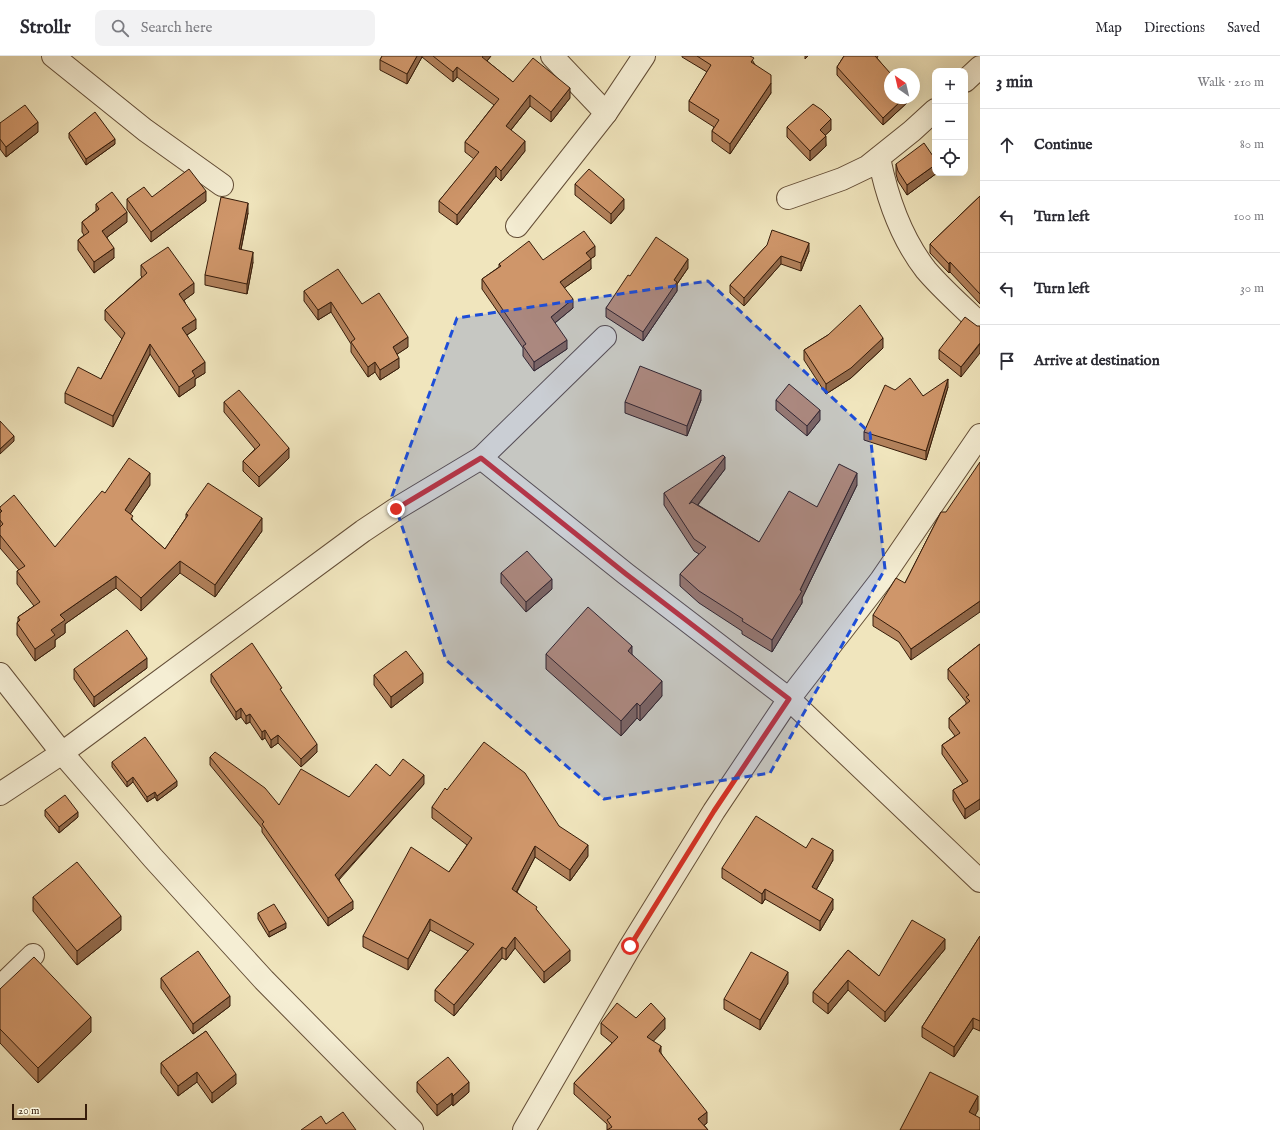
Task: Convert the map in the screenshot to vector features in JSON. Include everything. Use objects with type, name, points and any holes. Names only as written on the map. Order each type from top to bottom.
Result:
[{"type":"street","points":[[53,56],[145,130],[222,185]]},
{"type":"street","points":[[552,56],[606,113]]},
{"type":"street","points":[[517,226],[606,113],[644,56]]},
{"type":"street","points":[[968,78],[980,67]]},
{"type":"street","points":[[788,198],[842,179],[867,167],[912,131],[932,113]]},
{"type":"street","points":[[878,158],[895,216],[912,249],[926,269],[980,324]]},
{"type":"street","points":[[0,794],[62,753],[363,531],[396,509],[481,458],[605,337]]},
{"type":"street","points":[[524,1130],[630,946],[714,811],[789,699],[881,580],[980,435]]},
{"type":"street","points":[[481,458],[626,574],[789,699],[980,881]]},
{"type":"street","points":[[0,674],[62,753],[153,858],[264,980],[412,1130]]},
{"type":"street","points":[[0,988],[33,955]]},
{"type":"highlighted area","points":[[708,281],[870,433],[885,569],[770,773],[604,799],[446,660],[392,496],[457,318]]},
{"type":"building","points":[[382,56],[417,56],[407,74],[380,60]]},
{"type":"building","points":[[433,56],[483,56],[482,57],[513,82],[533,58],[570,88],[551,112],[530,95],[506,126],[525,141],[501,171],[496,166],[457,215],[439,201],[479,152],[465,142],[499,99],[457,67],[453,72]]},
{"type":"building","points":[[697,56],[750,56],[754,58],[751,62],[771,75],[771,83],[730,144],[712,131],[719,120],[689,101],[711,65]]},
{"type":"building","points":[[844,56],[875,56],[886,68],[884,68],[884,104],[898,104],[883,118],[837,67]]},
{"type":"building","points":[[813,104],[831,119],[820,130],[826,136],[810,151],[787,127]]},
{"type":"building","points":[[25,105],[38,122],[6,147],[0,139],[0,123]]},
{"type":"building","points":[[95,112],[115,139],[86,159],[69,133]]},
{"type":"building","points":[[924,143],[932,155],[932,167],[907,185],[898,171],[896,164]]},
{"type":"building","points":[[189,169],[206,191],[151,232],[127,199],[144,187],[152,197]]},
{"type":"building","points":[[589,169],[624,199],[611,214],[575,184]]},
{"type":"building","points":[[112,192],[127,212],[102,231],[114,248],[94,262],[78,240],[89,232],[82,222],[99,209],[96,204]]},
{"type":"building","points":[[980,196],[980,294],[950,262],[949,264],[930,244]]},
{"type":"building","points":[[221,197],[248,203],[239,249],[253,252],[247,284],[205,275]]},
{"type":"building","points":[[772,230],[809,243],[801,263],[781,256],[744,298],[730,285],[767,245]]},
{"type":"building","points":[[584,231],[595,246],[586,253],[591,259],[560,282],[573,299],[551,317],[567,340],[534,362],[523,346],[526,344],[482,279],[501,266],[499,264],[529,241],[543,260]]},
{"type":"building","points":[[656,237],[688,259],[674,280],[677,282],[643,332],[606,308]]},
{"type":"building","points":[[168,247],[194,283],[179,294],[196,319],[182,328],[205,362],[192,371],[195,376],[179,387],[150,344],[113,416],[65,393],[78,367],[101,379],[125,333],[105,310],[147,273],[141,265]]},
{"type":"building","points":[[338,269],[362,304],[379,293],[408,337],[393,347],[399,358],[380,370],[375,362],[368,367],[351,342],[355,339],[331,302],[318,310],[304,291]]},
{"type":"building","points":[[860,305],[883,338],[851,368],[826,384],[804,350],[828,335]]},
{"type":"building","points":[[965,317],[977,326],[980,326],[980,343],[961,367],[939,350]]},
{"type":"building","points":[[640,366],[701,390],[687,426],[625,402]]},
{"type":"building","points":[[910,378],[923,396],[948,379],[926,451],[864,432],[885,385],[895,390]]},
{"type":"building","points":[[789,384],[820,410],[807,426],[776,400]]},
{"type":"building","points":[[239,390],[289,448],[259,477],[243,461],[260,445],[224,402]]},
{"type":"building","points":[[0,421],[14,436],[0,449]]},
{"type":"building","points":[[723,455],[725,457],[689,504],[692,502],[759,542],[789,491],[817,507],[839,464],[857,473],[800,590],[802,591],[772,640],[742,621],[743,619],[699,591],[680,574],[706,547],[694,539],[664,493]]},
{"type":"building","points":[[129,458],[150,473],[125,510],[133,516],[131,519],[165,549],[188,515],[186,514],[208,483],[262,518],[215,585],[180,561],[141,598],[116,576],[60,615],[65,620],[51,630],[55,635],[35,649],[17,623],[20,620],[18,617],[40,602],[17,571],[25,566],[0,535],[0,527],[3,524],[0,520],[0,513],[2,511],[0,507],[14,495],[55,547],[102,491],[105,493]]},
{"type":"building","points":[[980,462],[980,601],[911,649],[899,632],[873,615],[896,578],[905,583],[941,512],[946,512]]},
{"type":"building","points":[[527,551],[552,579],[526,602],[501,573]]},
{"type":"building","points":[[588,607],[632,646],[628,651],[662,681],[640,706],[637,703],[621,721],[546,654]]},
{"type":"building","points":[[127,630],[147,658],[94,697],[74,669]]},
{"type":"building","points":[[252,643],[282,688],[280,689],[317,744],[301,759],[278,735],[271,740],[265,730],[262,732],[250,714],[246,716],[241,708],[236,712],[211,674]]},
{"type":"building","points":[[980,644],[980,799],[965,809],[953,790],[968,781],[942,745],[960,733],[949,718],[970,701],[966,697],[969,695],[948,669]]},
{"type":"building","points":[[406,651],[423,673],[391,697],[374,675]]},
{"type":"building","points":[[145,737],[177,781],[157,796],[155,792],[147,797],[133,777],[127,782],[112,762]]},
{"type":"building","points":[[484,742],[525,773],[559,826],[588,845],[570,870],[535,846],[512,889],[537,907],[536,909],[570,950],[544,972],[515,937],[506,949],[502,947],[454,1005],[435,990],[474,944],[430,919],[408,959],[363,936],[411,847],[449,872],[472,838],[432,807],[445,788],[447,790]]},
{"type":"building","points":[[215,752],[265,788],[279,805],[301,769],[349,797],[376,764],[390,776],[403,759],[424,775],[335,875],[353,901],[328,918],[262,824],[264,822],[210,757]]},
{"type":"building","points":[[65,795],[78,812],[59,827],[45,810]]},
{"type":"building","points":[[756,816],[806,848],[812,838],[833,850],[812,887],[833,899],[820,921],[765,889],[762,894],[722,868]]},
{"type":"building","points":[[77,862],[121,916],[77,951],[33,897]]},
{"type":"building","points":[[274,904],[286,923],[269,932],[258,913]]},
{"type":"building","points":[[912,920],[945,939],[885,1012],[848,980],[828,1004],[813,992],[848,950],[879,976]]},
{"type":"building","points":[[980,936],[980,1021],[973,1018],[954,1047],[922,1027]]},
{"type":"building","points":[[198,951],[230,996],[193,1024],[161,978]]},
{"type":"building","points":[[751,952],[788,972],[760,1020],[724,999]]},
{"type":"building","points":[[34,957],[91,1017],[38,1068],[0,1029],[0,989]]},
{"type":"building","points":[[617,1003],[636,1018],[651,1003],[665,1018],[647,1037],[661,1046],[659,1051],[707,1112],[698,1119],[708,1130],[607,1130],[612,1127],[607,1120],[611,1117],[574,1083],[618,1037],[601,1023]]},
{"type":"building","points":[[206,1031],[236,1074],[212,1093],[197,1072],[178,1086],[161,1063]]},
{"type":"building","points":[[448,1057],[469,1082],[453,1096],[452,1093],[437,1105],[417,1082]]},
{"type":"building","points":[[930,1072],[978,1096],[969,1112],[980,1118],[980,1130],[900,1130]]},
{"type":"building","points":[[343,1112],[356,1130],[301,1130],[321,1116],[326,1124]]},
{"type":"route","points":[[396,509],[481,458],[626,574],[789,699],[714,811],[630,946]]}]
